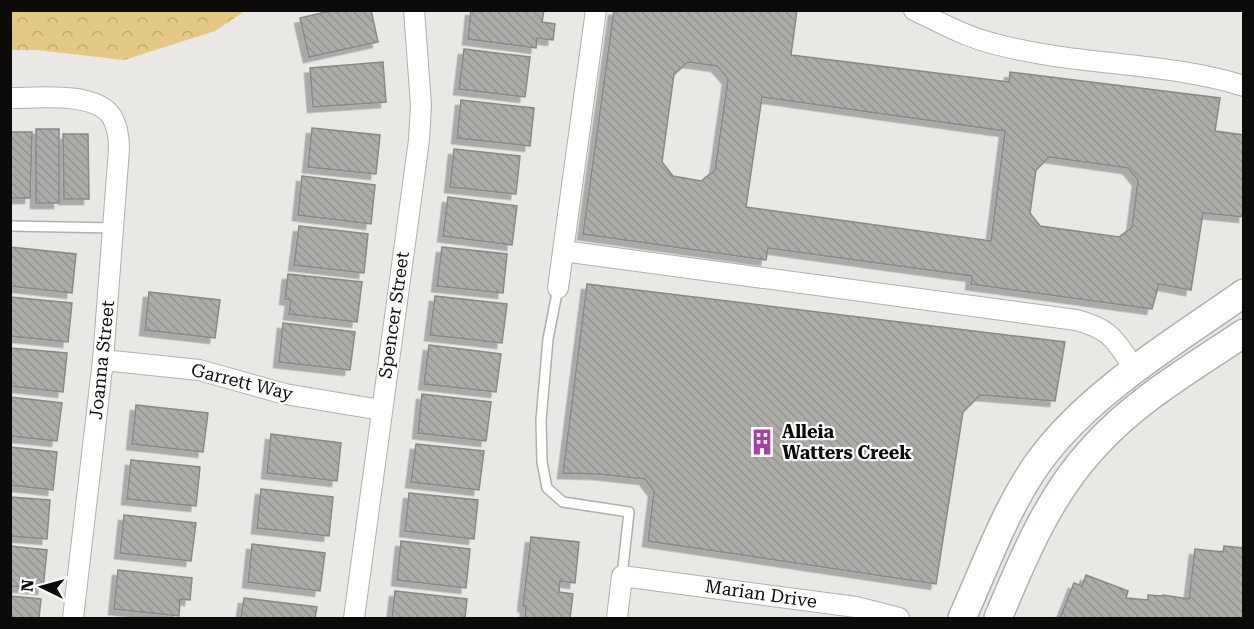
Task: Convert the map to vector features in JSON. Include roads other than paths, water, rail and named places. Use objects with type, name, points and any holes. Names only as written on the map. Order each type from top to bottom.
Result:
[{"type":"street","name":"Spencer Street","points":[[354,618],[420,128],[421,105],[414,10]]},
{"type":"street","points":[[558,288],[596,10]]},
{"type":"street","points":[[914,10],[961,33],[996,45],[1237,85]]},
{"type":"street","name":"Joanna Street","points":[[10,98],[81,99],[101,106],[111,116],[118,131],[114,228],[103,360],[73,618]]},
{"type":"street","points":[[563,251],[1076,320],[1106,330],[1135,369]]},
{"type":"street","points":[[962,618],[1011,505],[1041,459],[1072,422],[1135,369],[1244,293]]},
{"type":"street","points":[[998,618],[1027,549],[1064,484],[1094,447],[1129,414],[1165,386],[1244,333]]},
{"type":"street","name":"Garrett Way","points":[[103,360],[199,370],[285,394],[381,410]]},
{"type":"street","points":[[617,618],[622,576]]},
{"type":"street","name":"Marian Drive","points":[[622,576],[855,607],[899,618]]},
{"type":"lane","points":[[10,226],[114,228]]},
{"type":"lane","points":[[558,288],[548,339],[541,420],[542,462],[547,488],[563,502],[629,512],[622,576]]},
{"type":"place","name":"Alleia Watters Creek","points":[[762,442]]}]
